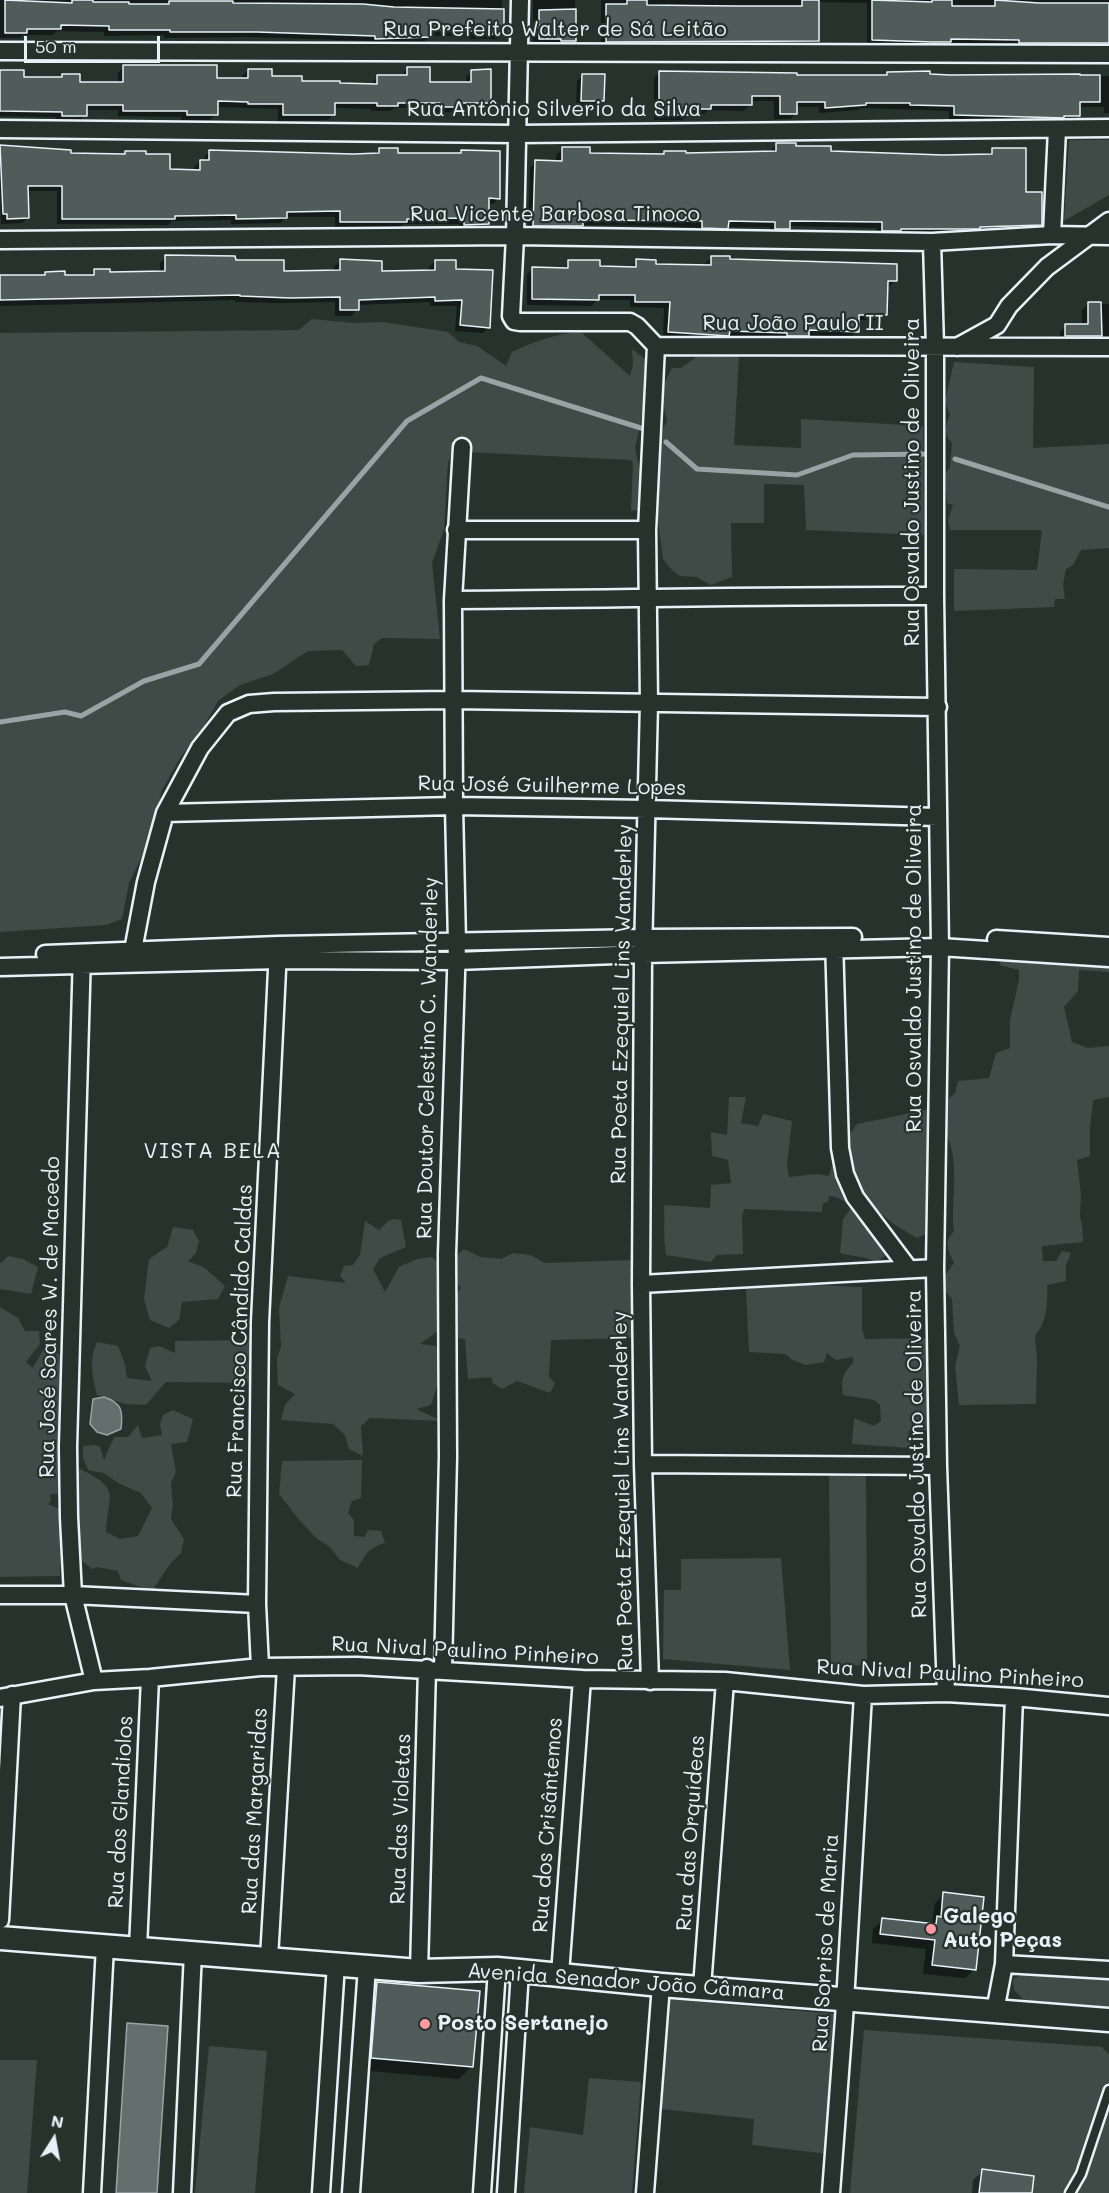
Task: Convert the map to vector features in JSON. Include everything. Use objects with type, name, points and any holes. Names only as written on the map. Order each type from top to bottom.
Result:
[{"type":"main road","name":"Avenida Senador João Câmara","points":[[0,1938],[419,1971],[497,1969],[661,1985],[1109,2020]]},
{"type":"street","points":[[519,0],[515,236],[511,316],[514,321],[520,322],[630,322],[644,332],[656,346]]},
{"type":"street","name":"Rua Prefeito Walter de Sá Leitão","points":[[0,51],[1109,54]]},
{"type":"street","name":"Rua Antônio Silverio da Silva","points":[[0,129],[517,134],[1109,128]]},
{"type":"street","points":[[1052,235],[1057,129]]},
{"type":"street","points":[[954,348],[997,325],[1009,306],[1047,267],[1109,221]]},
{"type":"street","name":"Rua Vicente Barbosa Tinoco","points":[[0,240],[515,236],[932,242],[1052,235],[1109,236]]},
{"type":"street","name":"Rua Osvaldo Justino de Oliveira","points":[[932,242],[940,941],[935,1268],[938,1466],[946,1694]]},
{"type":"street","name":"Rua João Paulo II","points":[[656,346],[1109,347]]},
{"type":"street","name":"Rua Poeta Ezequiel Lins Wanderley","points":[[650,1681],[643,1464],[641,1284],[643,946],[649,703],[647,530],[656,346]]},
{"type":"street","name":"Rua Doutor Celestino C. Wanderley","points":[[435,1669],[448,1457],[447,1254],[458,943],[453,806],[453,600],[462,447]]},
{"type":"street","points":[[456,530],[647,530]]},
{"type":"street","points":[[453,600],[648,599],[791,595],[935,596]]},
{"type":"street","points":[[131,957],[146,882],[165,813],[200,748],[220,721],[237,708],[249,704],[453,700],[938,707]]},
{"type":"street","name":"Rua José Guilherme Lopes","points":[[165,813],[453,806],[938,817]]},
{"type":"street","points":[[940,941],[1109,958]]},
{"type":"street","points":[[0,956],[131,957],[458,943],[643,946],[940,941],[1109,945]]},
{"type":"street","points":[[835,943],[840,1148],[845,1174],[855,1197],[909,1269]]},
{"type":"street","points":[[278,952],[456,961],[643,946]]},
{"type":"street","name":"Rua Francisco Cândido Caldas","points":[[260,1667],[257,1604],[260,1322],[278,952]]},
{"type":"street","points":[[0,967],[81,958]]},
{"type":"street","name":"Rua José Soares W. de Macedo","points":[[81,958],[68,1446],[69,1517],[73,1595],[94,1681]]},
{"type":"street","points":[[641,1284],[935,1268]]},
{"type":"street","points":[[643,1464],[938,1466]]},
{"type":"street","points":[[0,1595],[73,1595],[257,1604]]},
{"type":"street","name":"Rua Nival Paulino Pinheiro","points":[[6,1697],[94,1681],[260,1667],[357,1666],[582,1679],[725,1681],[863,1695],[946,1694],[1014,1697],[1109,1706]]},
{"type":"street","name":"Rua das Margaridas","points":[[269,1958],[286,1667]]},
{"type":"street","name":"Rua das Violetas","points":[[419,1971],[435,1669]]},
{"type":"street","name":"Rua dos Glandiolos","points":[[138,1948],[150,1678]]},
{"type":"street","name":"Rua dos Crisântemos","points":[[560,1974],[582,1679]]},
{"type":"street","name":"Rua das Orquídeas","points":[[702,1987],[725,1681]]},
{"type":"street","name":"Rua Sorriso de Maria","points":[[831,2193],[863,1695]]},
{"type":"street","points":[[0,1920],[6,1697]]},
{"type":"street","points":[[994,2011],[1004,1964],[1014,1697]]},
{"type":"street","points":[[92,2193],[105,1946]]},
{"type":"street","points":[[182,2193],[193,1952]]},
{"type":"street","points":[[321,2193],[336,1964]]},
{"type":"street","points":[[1004,1964],[1109,1970]]},
{"type":"street","points":[[351,2193],[367,1966]]},
{"type":"street","points":[[482,2193],[497,1969]]},
{"type":"street","points":[[506,2193],[520,1971]]},
{"type":"street","points":[[645,2193],[661,1985]]},
{"type":"lane","points":[[1070,2193],[1081,2175],[1109,2090]]},
{"type":"shaded area","points":[[1069,140],[1109,140],[1109,195],[1064,221]]},
{"type":"shaded area","points":[[312,319],[353,323],[383,322],[448,332],[459,342],[477,346],[506,366],[512,352],[520,348],[554,336],[581,332],[630,376],[633,364],[632,349],[645,359],[649,366],[648,390],[635,448],[642,481],[638,510],[631,511],[633,464],[631,460],[467,452],[452,454],[448,462],[444,529],[432,563],[440,639],[382,638],[374,644],[369,665],[356,666],[342,650],[308,651],[273,674],[240,685],[218,701],[204,726],[180,758],[162,790],[149,842],[129,883],[122,919],[106,925],[0,932],[0,333],[299,330]]},
{"type":"shaded area","points":[[739,356],[734,445],[801,448],[801,419],[923,426],[924,535],[806,530],[804,485],[764,484],[764,523],[731,523],[732,577],[711,585],[696,577],[680,576],[672,570],[663,559],[655,497],[658,458],[663,429],[667,421],[662,399],[663,385],[672,368],[681,368],[696,357]]},
{"type":"shaded area","points":[[954,362],[1034,367],[1033,448],[1109,444],[1109,548],[1081,550],[1073,565],[1066,569],[1063,585],[1065,599],[1055,599],[1054,607],[954,611],[954,569],[1037,570],[1042,530],[950,530],[948,520],[953,505],[947,503],[945,474],[950,467],[952,443],[946,433],[950,415],[945,401]]},
{"type":"shaded area","points":[[1109,952],[1109,972],[1079,970],[1078,991],[1064,1007],[1072,1042],[1088,1048],[1109,1046],[1109,1097],[1093,1100],[1090,1156],[1077,1160],[1083,1242],[1042,1246],[1043,1261],[1056,1261],[1062,1251],[1071,1253],[1066,1265],[1066,1281],[1047,1285],[1046,1312],[1035,1336],[1036,1404],[959,1405],[955,1366],[960,1346],[954,1333],[952,1298],[941,1288],[941,1281],[954,1263],[948,1250],[948,1243],[954,1231],[954,1165],[949,1140],[943,1132],[939,1107],[955,1093],[958,1081],[989,1078],[996,1053],[1010,1048],[1010,1020],[1019,970],[999,965],[1004,956]]},
{"type":"shaded area","points":[[729,1097],[746,1097],[741,1123],[758,1126],[763,1114],[792,1121],[787,1165],[789,1177],[817,1174],[829,1176],[833,1162],[848,1203],[829,1196],[828,1202],[823,1203],[822,1212],[744,1209],[742,1217],[743,1254],[717,1255],[711,1262],[666,1255],[664,1205],[710,1208],[711,1185],[731,1183],[728,1160],[712,1156],[711,1132],[727,1135]]},
{"type":"shaded area","points":[[931,1103],[926,1234],[917,1238],[895,1225],[874,1208],[866,1197],[848,1155],[846,1139],[857,1124],[926,1110]]},
{"type":"shaded area","points":[[853,1206],[876,1240],[886,1243],[887,1255],[875,1262],[840,1253],[843,1219]]},
{"type":"shaded area","points":[[393,1219],[401,1220],[406,1247],[380,1258],[373,1269],[385,1292],[399,1267],[417,1259],[432,1257],[439,1263],[443,1322],[438,1331],[420,1344],[436,1346],[441,1360],[440,1375],[431,1405],[416,1409],[442,1421],[370,1418],[361,1426],[363,1456],[349,1449],[345,1435],[333,1424],[281,1420],[285,1405],[295,1394],[278,1385],[277,1358],[281,1347],[279,1308],[288,1276],[346,1283],[340,1276],[344,1266],[353,1265],[360,1255],[365,1221],[379,1230]]},
{"type":"shaded area","points":[[173,1227],[193,1230],[199,1241],[196,1253],[188,1261],[205,1268],[225,1286],[218,1299],[182,1302],[179,1320],[169,1328],[150,1320],[144,1299],[149,1259],[167,1247]]},
{"type":"shaded area","points":[[464,1249],[480,1257],[501,1259],[513,1253],[530,1255],[545,1263],[633,1260],[632,1338],[551,1340],[549,1377],[555,1383],[550,1393],[517,1381],[502,1389],[493,1383],[491,1377],[468,1379],[465,1339],[458,1338],[451,1300],[461,1288],[451,1276],[457,1255]]},
{"type":"shaded area","points":[[8,1256],[23,1259],[38,1267],[31,1294],[0,1289],[0,1263]]},
{"type":"shaded area","points":[[794,1281],[817,1285],[862,1287],[862,1328],[865,1339],[930,1338],[931,1430],[908,1431],[911,1448],[852,1444],[854,1418],[874,1426],[881,1421],[880,1405],[874,1400],[843,1395],[843,1378],[853,1363],[853,1357],[836,1360],[827,1353],[824,1362],[806,1365],[792,1360],[786,1354],[749,1352],[746,1289],[784,1285]]},
{"type":"shaded area","points":[[0,1307],[18,1318],[25,1331],[39,1331],[40,1344],[26,1362],[33,1368],[43,1350],[55,1350],[65,1361],[58,1494],[50,1494],[51,1501],[48,1504],[62,1510],[60,1576],[0,1577]]},
{"type":"shaded area","points":[[252,1340],[254,1383],[166,1382],[146,1405],[126,1404],[97,1395],[92,1368],[94,1348],[97,1342],[118,1346],[125,1364],[127,1378],[152,1381],[145,1366],[150,1348],[159,1346],[175,1353],[175,1341]]},
{"type":"shaded area","points":[[104,1397],[118,1405],[122,1417],[121,1429],[107,1435],[97,1432],[90,1424],[93,1399]]},
{"type":"shaded area","points":[[173,1410],[193,1419],[187,1442],[171,1444],[176,1472],[171,1483],[173,1505],[171,1519],[184,1539],[181,1553],[170,1564],[152,1591],[121,1580],[118,1571],[97,1567],[92,1569],[77,1557],[74,1500],[79,1489],[75,1477],[80,1469],[102,1482],[107,1488],[110,1501],[106,1532],[120,1539],[138,1536],[152,1508],[141,1493],[118,1483],[104,1473],[88,1470],[83,1458],[83,1446],[100,1447],[104,1460],[114,1437],[128,1437],[138,1425],[142,1438],[162,1435],[160,1424],[163,1415]]},
{"type":"shaded area","points":[[362,1460],[361,1498],[352,1501],[348,1513],[354,1520],[354,1536],[365,1537],[368,1530],[381,1531],[385,1543],[368,1552],[358,1568],[340,1560],[330,1547],[316,1538],[279,1494],[282,1461]]},
{"type":"shaded area","points":[[829,1475],[866,1475],[867,1665],[831,1666]]},
{"type":"shaded area","points":[[781,1558],[790,1670],[663,1659],[664,1590],[681,1590],[681,1559]]},
{"type":"shaded area","points":[[1021,1975],[1109,1979],[1109,2009],[1025,2001],[1014,1990],[1013,1979]]},
{"type":"shaded area","points":[[666,1999],[835,2014],[838,2026],[828,2154],[752,2145],[754,2119],[661,2109],[663,2081],[661,2033]]},
{"type":"shaded area","points":[[127,2023],[168,2026],[157,2193],[116,2193]]},
{"type":"shaded area","points":[[864,2030],[1102,2047],[1109,2054],[1109,2193],[850,2193]]},
{"type":"shaded area","points":[[209,2046],[267,2051],[255,2193],[195,2193]]},
{"type":"shaded area","points":[[0,2060],[37,2060],[27,2193],[0,2193]]},
{"type":"shaded area","points":[[589,2078],[641,2082],[632,2193],[524,2193],[530,2127],[583,2135]]},
{"type":"building","points":[[5,0],[72,3],[72,0],[93,0],[93,2],[129,2],[129,4],[169,4],[169,1],[233,1],[233,3],[363,4],[394,7],[504,9],[504,34],[431,30],[431,37],[375,39],[375,36],[109,30],[109,26],[61,25],[61,29],[27,29],[27,33],[5,33]]},
{"type":"building","points":[[627,0],[647,0],[647,5],[802,6],[802,0],[819,0],[819,41],[606,42],[606,4],[627,4]]},
{"type":"building","points":[[872,0],[932,2],[932,0],[952,0],[952,6],[995,6],[995,0],[1039,3],[1109,3],[1109,43],[1019,43],[1019,40],[951,39],[951,42],[872,40]]},
{"type":"building","points":[[576,9],[576,41],[539,39],[539,10]]},
{"type":"building","points":[[123,65],[217,65],[217,78],[248,78],[248,69],[272,69],[272,76],[302,76],[302,81],[377,84],[377,75],[407,75],[407,67],[430,67],[430,82],[471,82],[471,70],[491,69],[491,103],[458,103],[458,107],[440,107],[440,103],[398,103],[398,106],[377,106],[377,103],[335,103],[335,115],[283,115],[283,104],[218,101],[218,115],[187,115],[187,111],[123,111],[123,105],[87,105],[87,116],[62,116],[62,112],[0,111],[0,70],[24,70],[24,77],[62,77],[62,74],[80,74],[80,82],[123,82]]},
{"type":"building","points":[[659,71],[797,73],[797,75],[887,75],[887,72],[930,71],[930,74],[950,75],[1100,75],[1100,102],[1080,102],[1080,116],[1064,116],[1064,118],[954,115],[954,106],[910,105],[910,103],[866,103],[866,105],[825,108],[825,102],[797,102],[797,114],[780,114],[780,96],[752,96],[752,105],[711,105],[711,109],[690,109],[690,115],[659,115]]},
{"type":"building","points":[[582,74],[605,74],[604,101],[581,101]]},
{"type":"building","points":[[776,143],[796,143],[796,146],[831,146],[831,151],[943,155],[992,154],[992,148],[1026,148],[1026,192],[1042,192],[1042,225],[882,231],[882,222],[790,221],[790,229],[775,229],[775,222],[729,221],[728,229],[702,228],[702,221],[583,220],[583,226],[533,226],[535,160],[562,161],[562,147],[590,147],[590,153],[664,154],[664,151],[686,151],[686,153],[776,151]]},
{"type":"building","points":[[0,145],[71,150],[71,153],[125,154],[125,151],[146,151],[146,154],[170,154],[170,169],[200,170],[200,160],[209,160],[209,150],[353,154],[379,153],[379,148],[398,148],[398,153],[500,151],[500,199],[489,198],[489,224],[464,225],[464,218],[407,219],[407,222],[340,222],[340,211],[287,212],[287,218],[236,219],[236,215],[175,216],[175,219],[62,219],[62,186],[28,186],[29,218],[7,219],[7,214],[3,214]]},
{"type":"building","points":[[165,255],[235,256],[236,260],[284,260],[284,271],[340,270],[340,259],[382,261],[382,271],[435,270],[435,260],[456,260],[456,269],[493,270],[490,328],[460,325],[462,300],[435,301],[435,297],[359,300],[359,310],[340,310],[340,297],[290,298],[240,295],[0,300],[0,275],[45,275],[45,272],[65,271],[65,275],[94,275],[94,269],[110,269],[110,272],[165,271]]},
{"type":"building","points":[[711,256],[730,256],[730,259],[897,264],[897,281],[888,281],[887,315],[859,315],[859,332],[809,330],[809,336],[730,331],[729,336],[668,332],[670,302],[635,302],[635,295],[599,295],[599,300],[532,299],[532,267],[568,268],[568,260],[600,260],[600,266],[636,267],[636,259],[656,260],[656,264],[711,265]]},
{"type":"building","points":[[1088,302],[1101,302],[1102,336],[1065,336],[1065,324],[1088,324]]},
{"type":"building","name":"Galego Auto Peças","points":[[943,1892],[984,1897],[976,1970],[932,1965],[935,1940],[880,1934],[882,1918],[936,1924],[937,1916],[941,1917]]},
{"type":"building","name":"Posto Sertanejo","points":[[377,1982],[480,1991],[473,2067],[371,2058]]},
{"type":"building","points":[[982,2169],[1034,2176],[1032,2193],[979,2193]]},
{"type":"waterway","points":[[0,722],[65,712],[81,716],[144,681],[199,664],[407,421],[481,378],[644,429]]},
{"type":"waterway","points":[[666,442],[697,469],[797,475],[853,455],[928,454]]},
{"type":"waterway","points":[[955,459],[1109,507]]},
{"type":"place","name":"Galego Auto Peças","points":[[931,1929]]},
{"type":"place","name":"Posto Sertanejo","points":[[425,2024]]},
{"type":"district","name":"VISTA BELA","points":[[213,1151]]}]
